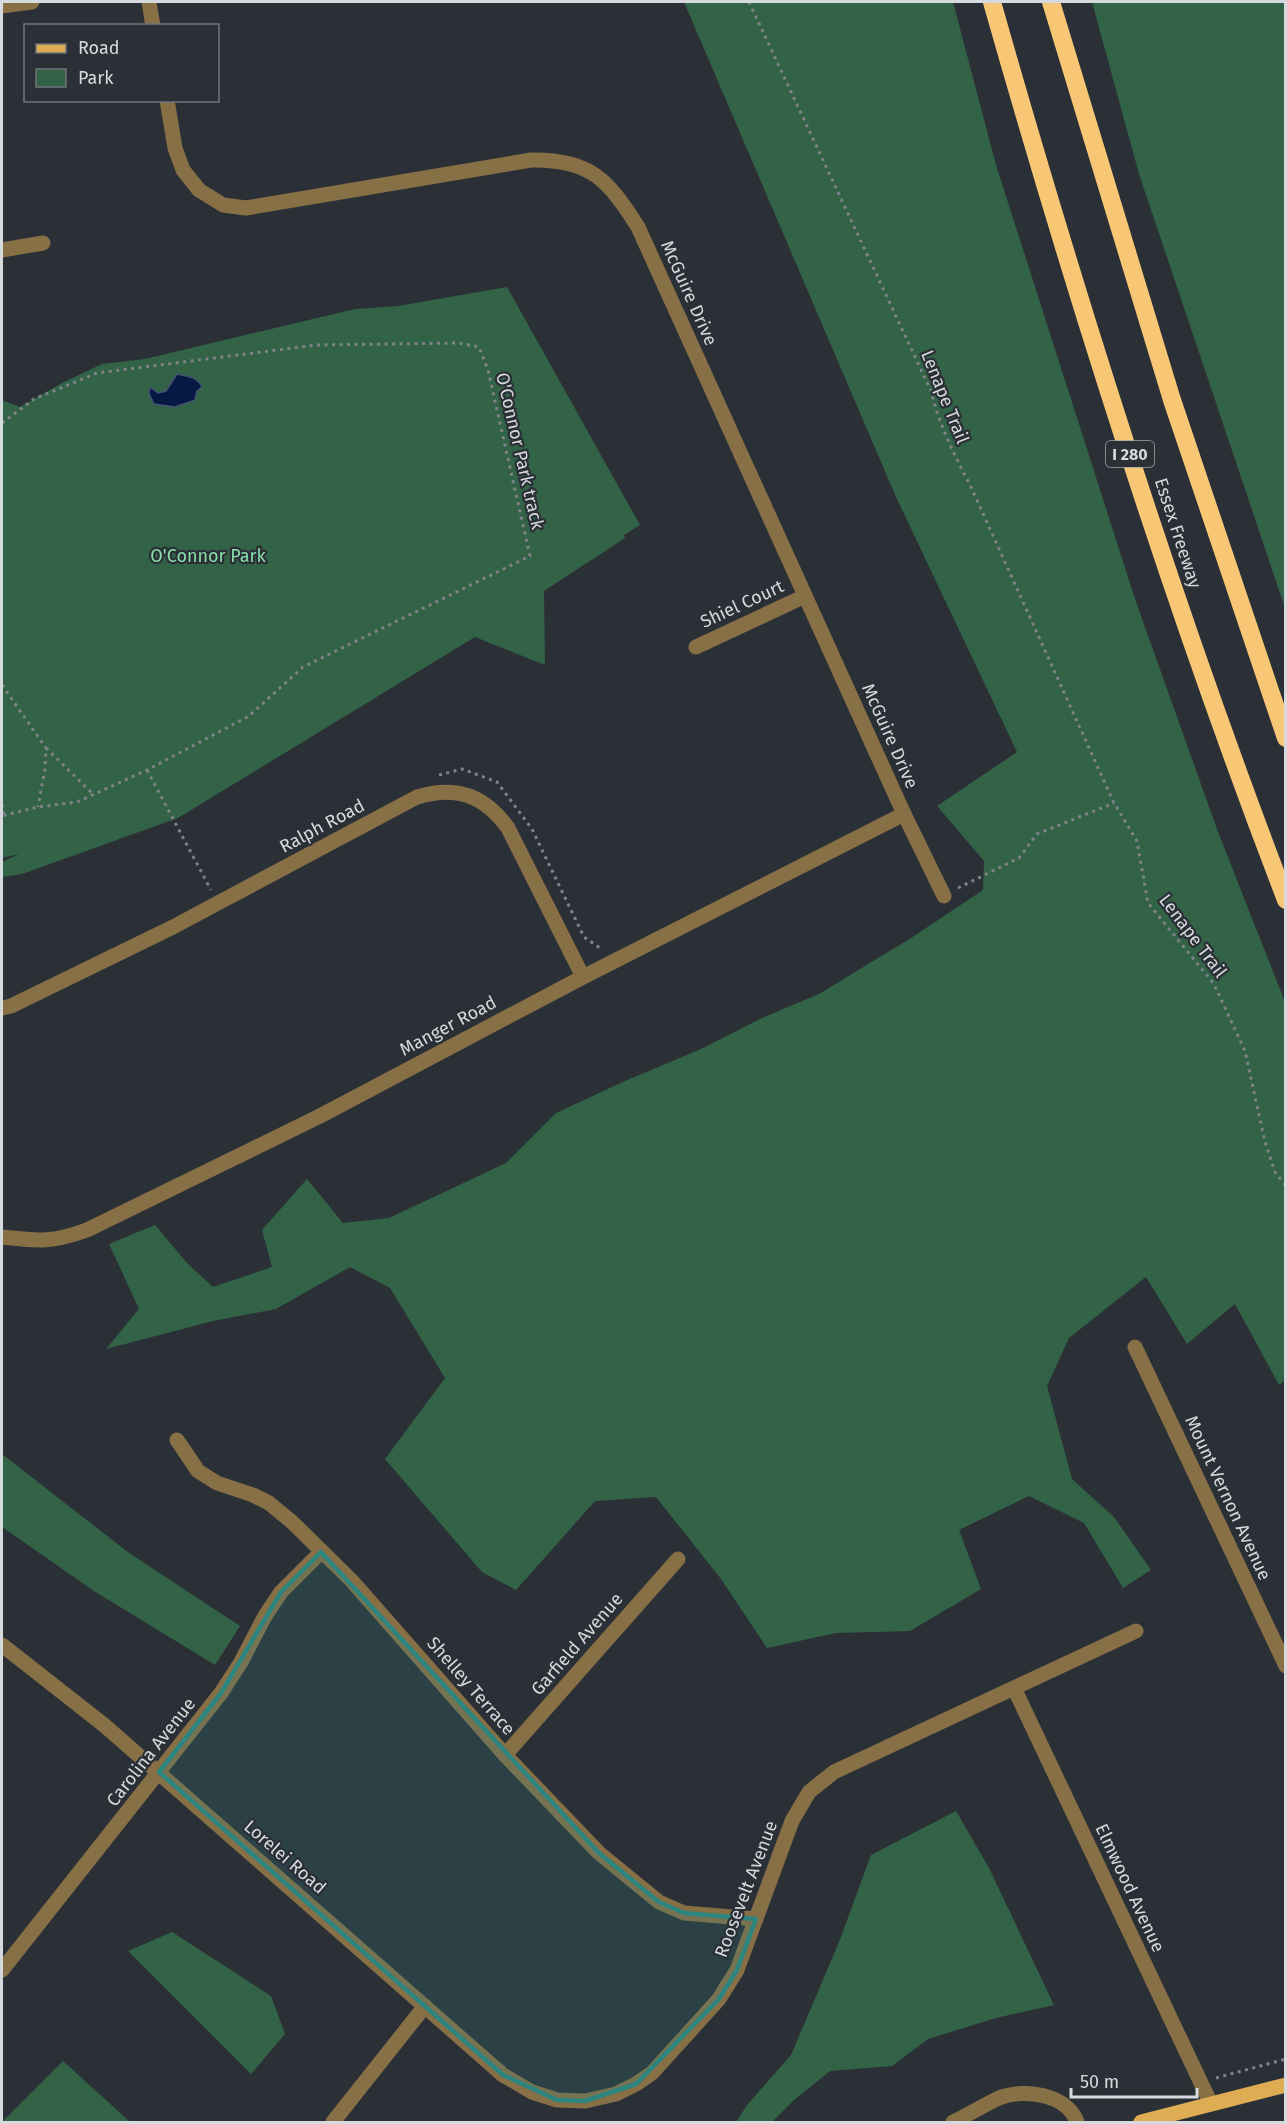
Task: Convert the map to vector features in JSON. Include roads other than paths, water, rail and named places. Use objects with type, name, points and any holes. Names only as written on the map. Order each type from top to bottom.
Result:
[{"type":"highway","name":"Essex Freeway","points":[[992,2],[1044,183],[1165,564],[1216,713],[1286,900]]},
{"type":"highway","name":"Essex Freeway","points":[[1051,2],[1172,400],[1286,738]]},
{"type":"main road","points":[[1141,2122],[1286,2085]]},
{"type":"street","points":[[2,6],[32,2]]},
{"type":"street","points":[[149,2],[153,24]]},
{"type":"street","name":"McGuire Drive","points":[[167,102],[175,148],[183,170],[199,190],[223,206],[246,208],[531,160],[553,160],[578,166],[599,177],[616,193],[638,227],[904,814],[944,896]]},
{"type":"street","points":[[2,250],[43,243]]},
{"type":"street","name":"Shiel Court","points":[[696,647],[805,596]]},
{"type":"street","name":"Ralph Road","points":[[2,1008],[11,1006],[172,927],[417,797],[431,792],[446,791],[475,798],[488,806],[508,828],[583,977]]},
{"type":"street","name":"Manger Road","points":[[2,1237],[41,1241],[62,1239],[87,1230],[320,1116],[583,977],[904,814]]},
{"type":"street","name":"Mount Vernon Avenue","points":[[1135,1347],[1286,1666]]},
{"type":"street","name":"Shelley Terrace","points":[[177,1440],[198,1471],[217,1483],[269,1503],[292,1522],[351,1580],[505,1755],[599,1853],[659,1902],[684,1913],[756,1919]]},
{"type":"street","name":"Carolina Avenue","points":[[2,1971],[221,1693],[281,1592],[321,1552]]},
{"type":"street","name":"Garfield Avenue","points":[[505,1755],[678,1559]]},
{"type":"street","name":"Roosevelt Avenue","points":[[425,2006],[503,2075],[532,2092],[557,2100],[585,2101],[616,2094],[636,2084],[652,2073],[719,1999],[740,1963],[792,1821],[809,1792],[834,1772],[1136,1631]]},
{"type":"street","name":"Lorelei Road","points":[[2,1645],[105,1725],[425,2006]]},
{"type":"street","name":"Elmwood Avenue","points":[[1014,1689],[1211,2104]]},
{"type":"street","points":[[333,2122],[425,2006]]},
{"type":"street","points":[[953,2122],[1000,2098],[1028,2094],[1039,2095],[1061,2103],[1074,2115],[1077,2122]]},
{"type":"water","points":[[177,374],[200,383],[202,387],[197,391],[195,400],[175,407],[154,404],[149,394],[150,387],[158,393],[166,391]]},
{"type":"park label","name":"O'Connor Park","points":[[208,556]]}]
